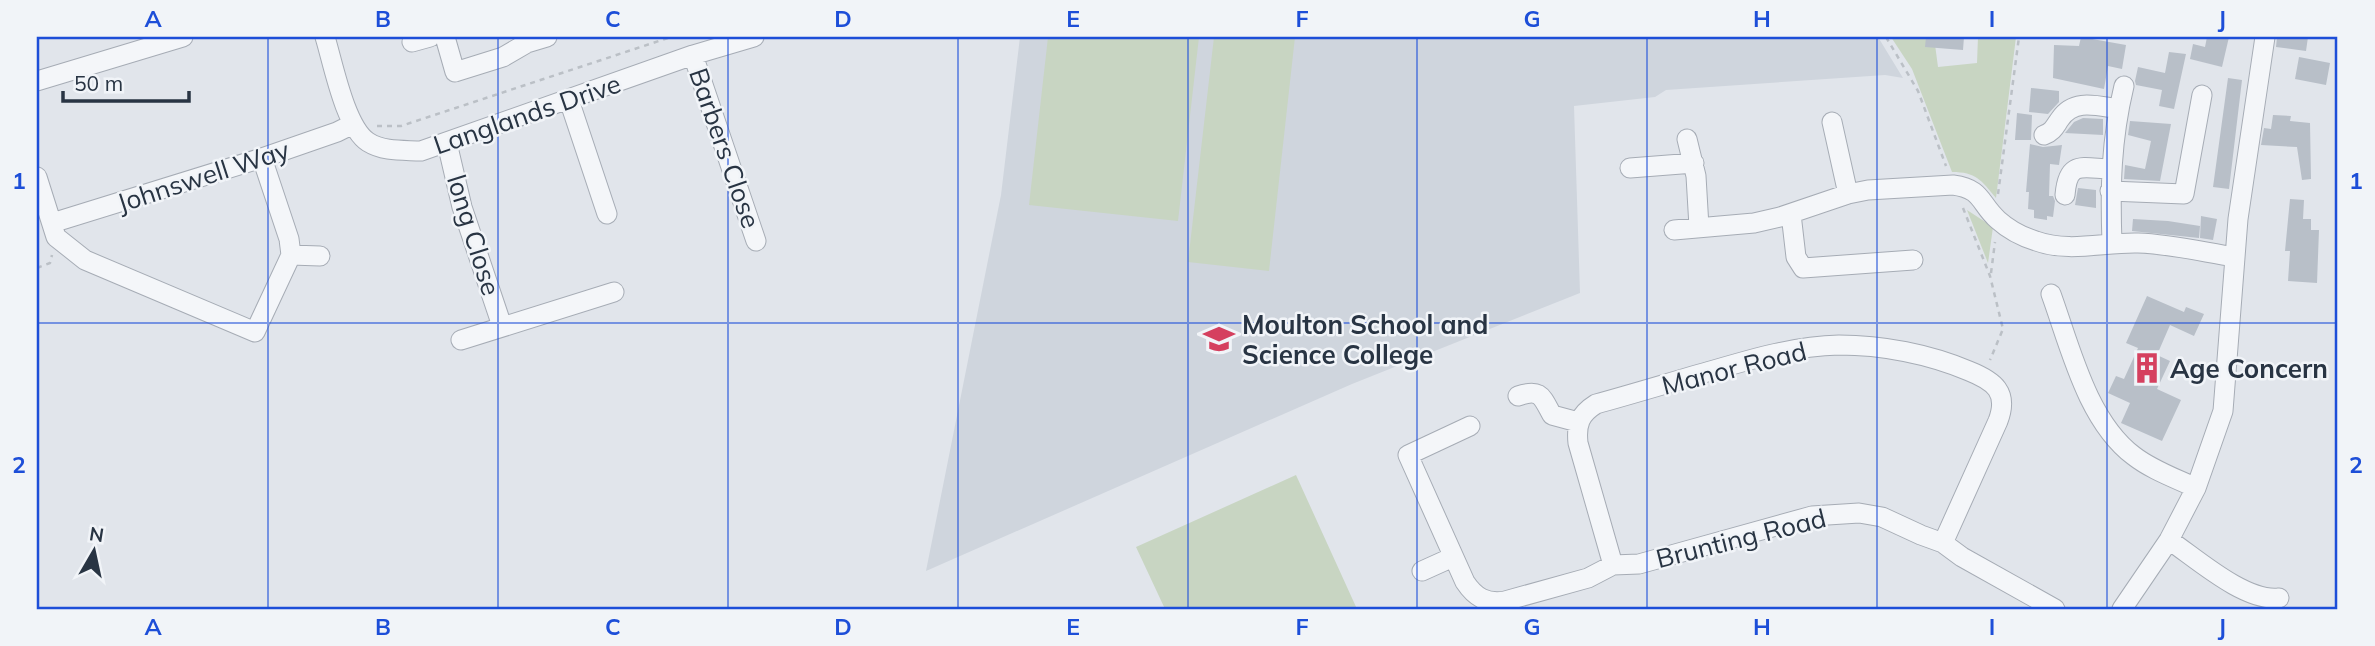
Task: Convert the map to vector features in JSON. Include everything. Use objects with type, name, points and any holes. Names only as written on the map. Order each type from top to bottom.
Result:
[{"type":"street","points":[[37,81],[183,37]]},
{"type":"street","points":[[325,37],[353,124]]},
{"type":"street","points":[[445,37],[455,72],[503,57],[527,43],[547,37]]},
{"type":"street","name":"Langlands Drive","points":[[353,124],[366,141],[385,150],[421,151],[693,55],[754,37]]},
{"type":"street","points":[[2122,609],[2169,540],[2196,488],[2223,411],[2246,159],[2265,37]]},
{"type":"street","name":"Barbers Close","points":[[693,55],[756,241]]},
{"type":"street","points":[[2112,243],[2110,169],[2124,86]]},
{"type":"street","points":[[2110,191],[2184,194],[2202,94]]},
{"type":"street","points":[[569,100],[607,214]]},
{"type":"street","points":[[2044,135],[2051,133],[2064,112],[2077,105],[2119,109]]},
{"type":"street","points":[[1832,122],[1849,194]]},
{"type":"street","name":"Johnswell Way","points":[[51,223],[262,158],[353,124]]},
{"type":"street","points":[[1687,139],[1693,163],[1699,227]]},
{"type":"street","name":"long Close","points":[[447,143],[462,207],[502,326]]},
{"type":"street","points":[[37,177],[56,237],[85,260],[255,332],[291,255],[289,239],[262,158]]},
{"type":"street","points":[[1630,168],[1693,163]]},
{"type":"street","points":[[2064,194],[2067,175],[2071,170],[2110,169]]},
{"type":"street","points":[[1674,230],[1754,223],[1791,214],[1849,194],[1953,184],[1975,191],[1998,220],[2027,237],[2052,246],[2112,243],[2162,245],[2235,257]]},
{"type":"street","points":[[1791,214],[1796,257],[1803,268],[1913,260]]},
{"type":"street","points":[[291,255],[320,256]]},
{"type":"street","points":[[461,340],[614,292]]},
{"type":"street","points":[[2051,294],[2088,393],[2096,411],[2114,436],[2132,455],[2196,488]]},
{"type":"street","name":"Manor Road","points":[[1578,422],[1588,409],[1596,404],[1745,361],[1816,347],[1866,346],[1892,350],[1955,365],[1983,376]]},
{"type":"street","points":[[1943,542],[2001,413],[2003,403],[2000,392],[1993,382],[1983,376]]},
{"type":"street","points":[[1518,396],[1532,391],[1538,394],[1552,415],[1578,422],[1578,443],[1613,565]]},
{"type":"street","name":"Brunting Road","points":[[1470,426],[1408,455],[1465,582],[1472,593],[1483,600],[1495,602],[1588,578],[1613,565],[1639,564],[1812,516],[1859,513],[1882,517],[1943,542],[1962,558],[2055,609]]},
{"type":"street","points":[[2169,540],[2232,583],[2266,600],[2279,598]]},
{"type":"street","points":[[1422,571],[1453,557]]},
{"type":"path","points":[[401,126],[671,37]]},
{"type":"path","points":[[1886,37],[1918,91],[1990,276],[2003,329],[1983,376]]},
{"type":"path","points":[[1990,276],[2019,37]]},
{"type":"path","points":[[37,268],[50,263]]},
{"type":"shaded area","name":"Moulton School and Science College","points":[[1020,37],[1878,37],[1903,78],[1885,75],[1666,90],[1655,97],[1574,106],[1580,293],[1352,384],[926,571],[1001,195]]},
{"type":"green space","points":[[1048,37],[1199,37],[1178,221],[1029,205]]},
{"type":"green space","points":[[1214,37],[1295,37],[1269,271],[1188,262]]},
{"type":"green space","points":[[1891,37],[1934,37],[1938,67],[1977,63],[1978,37],[2016,37],[1996,198],[1973,175],[1952,172],[1912,69]]},
{"type":"green space","points":[[1967,210],[1993,227],[1988,263]]},
{"type":"green space","points":[[1296,475],[1357,609],[1165,609],[1136,547]]},
{"type":"building","points":[[1926,37],[1964,37],[1963,50],[1925,47]]},
{"type":"building","points":[[2081,37],[2126,45],[2122,69],[2108,66],[2104,89],[2053,78],[2054,45],[2079,46]]},
{"type":"building","points":[[2207,37],[2229,37],[2222,67],[2190,59],[2193,44],[2205,47]]},
{"type":"building","points":[[2277,37],[2308,37],[2306,51],[2276,47]]},
{"type":"building","points":[[2169,52],[2186,54],[2174,109],[2159,106],[2162,90],[2136,85],[2135,81],[2138,67],[2165,73]]},
{"type":"building","points":[[2299,57],[2330,63],[2326,85],[2295,79]]},
{"type":"building","points":[[2228,78],[2242,80],[2229,189],[2213,187]]},
{"type":"building","points":[[2031,88],[2059,91],[2059,102],[2048,114],[2029,112]]},
{"type":"building","points":[[2017,113],[2032,115],[2031,140],[2015,140]]},
{"type":"building","points":[[2273,115],[2291,116],[2290,121],[2310,123],[2311,179],[2302,180],[2297,147],[2261,145],[2264,128],[2271,129]]},
{"type":"building","points":[[2083,118],[2103,119],[2103,135],[2065,133],[2074,122]]},
{"type":"building","points":[[2130,121],[2171,124],[2160,181],[2124,179],[2125,165],[2145,169],[2151,141],[2128,135]]},
{"type":"building","points":[[2030,144],[2043,147],[2062,145],[2059,165],[2050,164],[2049,196],[2053,196],[2055,201],[2053,217],[2047,216],[2047,220],[2034,218],[2034,210],[2028,209],[2029,192],[2026,192]]},
{"type":"building","points":[[2078,188],[2096,190],[2096,208],[2075,205]]},
{"type":"building","points":[[2290,199],[2304,200],[2303,219],[2311,219],[2311,230],[2319,230],[2317,283],[2288,281],[2290,251],[2285,251]]},
{"type":"building","points":[[2201,216],[2217,219],[2213,240],[2200,238]]},
{"type":"building","points":[[2133,219],[2200,226],[2199,238],[2132,231]]},
{"type":"building","name":"Age Concern","points":[[2147,296],[2184,312],[2186,307],[2204,314],[2194,336],[2170,325],[2157,355],[2170,361],[2157,389],[2181,400],[2162,441],[2121,423],[2130,403],[2108,393],[2116,376],[2124,379],[2138,348],[2126,343]]},
{"type":"place","name":"Moulton School and Science College","points":[[1219,339]]},
{"type":"place","name":"Age Concern","points":[[2147,368]]}]
